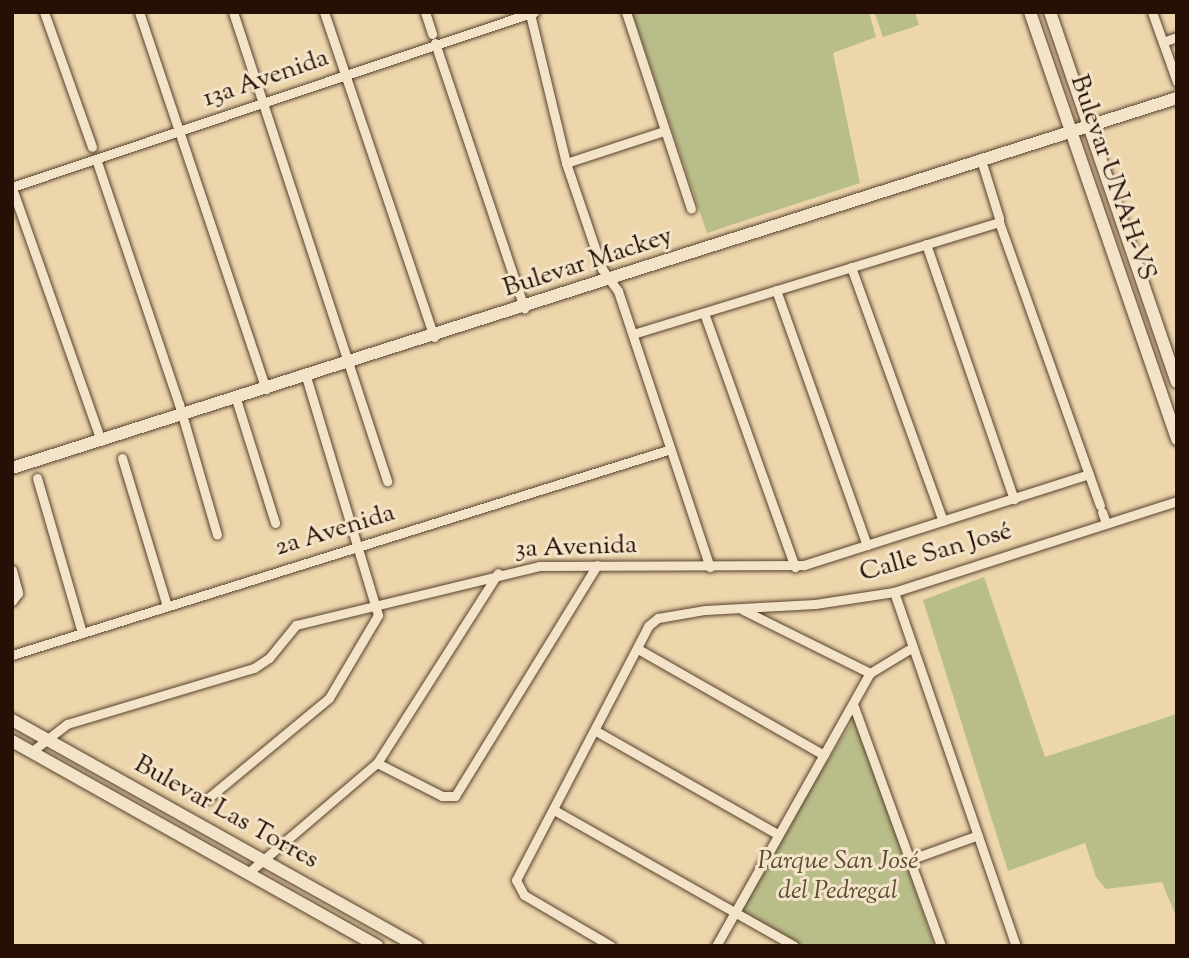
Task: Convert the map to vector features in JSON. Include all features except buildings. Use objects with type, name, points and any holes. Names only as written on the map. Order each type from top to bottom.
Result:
[{"type":"main road","name":"Bulevar UNAH-VS","points":[[1030,12],[1177,439]]},
{"type":"main road","name":"Bulevar UNAH-VS","points":[[1050,12],[1177,382]]},
{"type":"main road","name":"Bulevar Mackey","points":[[12,468],[982,163],[1177,98]]},
{"type":"main road","name":"Bulevar Las Torres","points":[[12,720],[417,946]]},
{"type":"main road","name":"Bulevar Las Torres","points":[[12,741],[377,946]]},
{"type":"street","points":[[44,12],[92,147]]},
{"type":"street","points":[[139,12],[266,389]]},
{"type":"street","points":[[233,12],[351,362],[387,481]]},
{"type":"street","points":[[324,12],[434,337]]},
{"type":"street","points":[[425,12],[524,308]]},
{"type":"street","points":[[625,12],[691,209]]},
{"type":"street","points":[[1152,12],[1177,82]]},
{"type":"street","points":[[532,13],[566,163],[603,269],[610,279],[633,334],[710,567]]},
{"type":"street","name":"13a Avenida","points":[[12,188],[345,74],[434,38],[532,13]]},
{"type":"street","points":[[1163,42],[1177,37]]},
{"type":"street","points":[[566,163],[664,131]]},
{"type":"street","points":[[96,159],[217,535]]},
{"type":"street","points":[[982,163],[997,220],[1002,225],[1106,523]]},
{"type":"street","points":[[12,188],[101,441]]},
{"type":"street","points":[[633,334],[997,220]]},
{"type":"street","points":[[926,244],[1014,499]]},
{"type":"street","points":[[851,267],[943,521]]},
{"type":"street","points":[[776,290],[867,545]]},
{"type":"street","points":[[704,313],[794,567]]},
{"type":"street","points":[[208,799],[329,698],[376,622],[376,605],[306,376]]},
{"type":"street","points":[[236,399],[275,523]]},
{"type":"street","name":"2a Avenida","points":[[12,654],[671,449]]},
{"type":"street","points":[[122,458],[167,606]]},
{"type":"street","name":"3a Avenida","points":[[31,752],[68,724],[254,668],[296,625],[498,573],[539,566],[794,567],[1089,474]]},
{"type":"street","points":[[37,478],[82,632]]},
{"type":"street","name":"Calle San José","points":[[638,649],[648,626],[658,618],[815,604],[894,592],[1177,501]]},
{"type":"street","points":[[377,763],[442,796],[455,796],[597,565]]},
{"type":"street","points":[[12,570],[15,598]]},
{"type":"street","points":[[248,873],[377,763],[498,573]]},
{"type":"street","points":[[894,592],[1016,946]]},
{"type":"street","points":[[740,609],[870,673]]},
{"type":"street","points":[[716,946],[870,673],[913,647]]},
{"type":"street","points":[[611,946],[517,886],[516,880],[638,649],[824,755]]},
{"type":"street","points":[[853,704],[940,946]]},
{"type":"street","points":[[596,731],[779,835]]},
{"type":"street","points":[[554,810],[794,946]]},
{"type":"street","points":[[909,860],[978,835]]},
{"type":"green space","points":[[632,12],[869,12],[876,37],[833,53],[860,183],[707,233]]},
{"type":"green space","points":[[915,12],[919,25],[883,37],[875,14]]},
{"type":"green space","points":[[984,577],[1045,757],[1177,714],[1177,919],[1162,882],[1106,889],[1096,877],[1085,843],[1008,871],[923,600]]},
{"type":"green space","name":"Parque San José del Pedregal","points":[[857,714],[934,946],[796,946],[735,911]]}]
